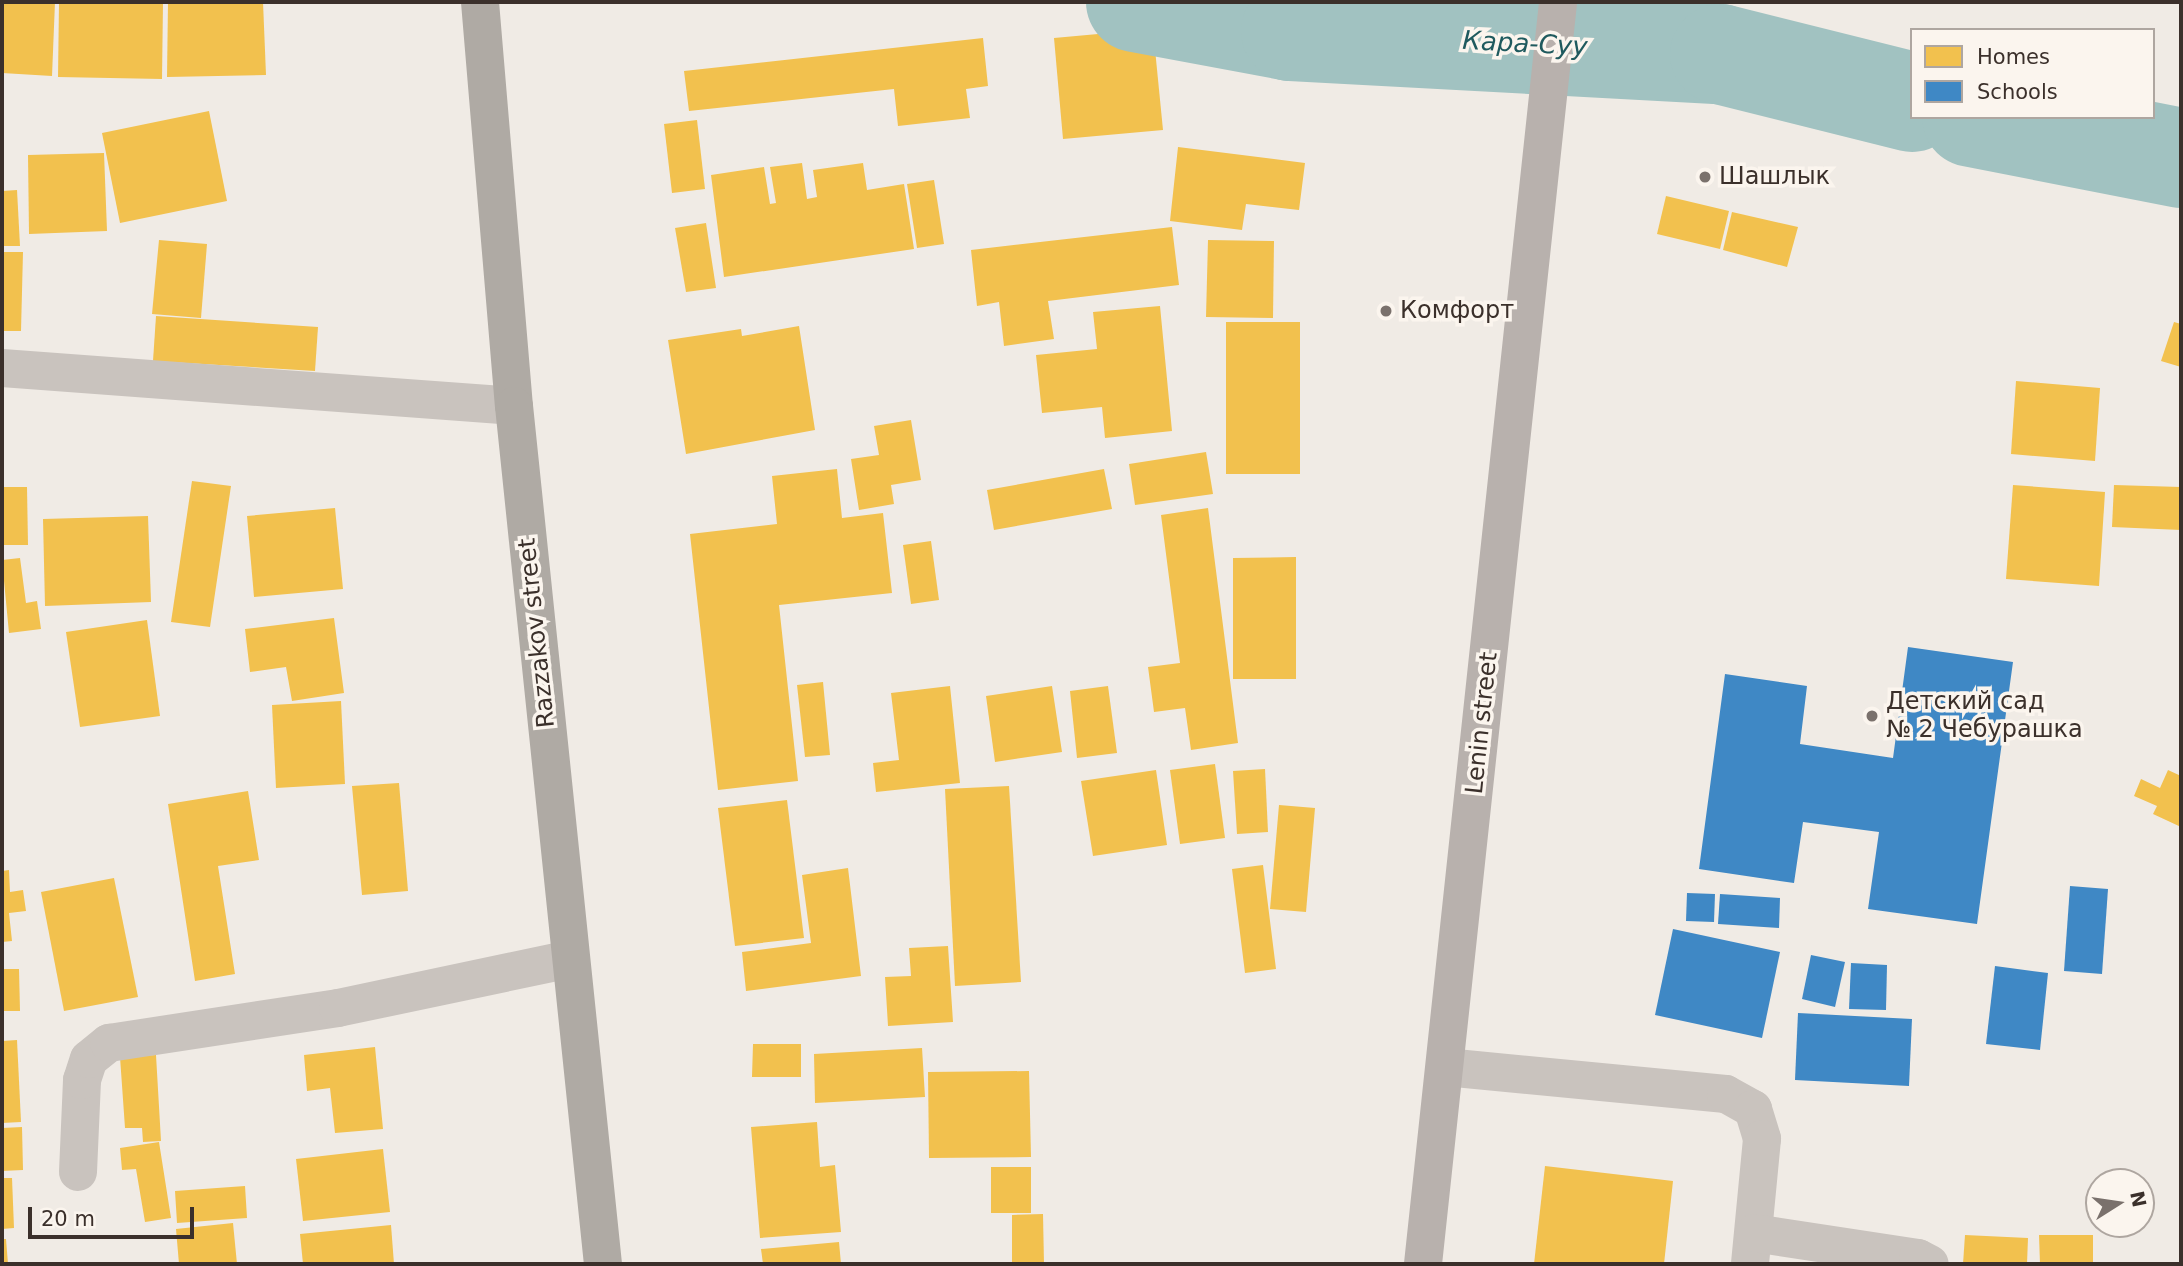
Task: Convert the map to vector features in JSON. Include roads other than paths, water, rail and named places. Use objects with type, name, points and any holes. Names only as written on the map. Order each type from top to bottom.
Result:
[{"type":"highway","name":"Razzakov street","points":[[480,2],[514,406],[603,1264]]},
{"type":"main road","name":"Lenin street","points":[[1423,1264],[1533,260],[1537,181],[1558,2]]},
{"type":"street","points":[[2,368],[514,406]]},
{"type":"street","points":[[78,1172],[82,1080],[89,1059],[109,1043],[338,1008],[570,959]]},
{"type":"street","points":[[1445,1067],[1526,1079],[1726,1094],[1753,1109],[1762,1139],[1752,1249],[1917,1258],[1930,1264]]},
{"type":"waterway","name":"Кара-Суу","points":[[1136,2],[1291,31],[1720,54],[1910,102]]},
{"type":"waterway","name":"Кара-Суу","points":[[1982,119],[2181,158]]},
{"type":"place","name":"Шашлык","points":[[1705,177]]},
{"type":"place","name":"Комфорт","points":[[1386,311]]},
{"type":"place","name":"Детский сад № 2 Чебурашка","points":[[1872,716]]}]
